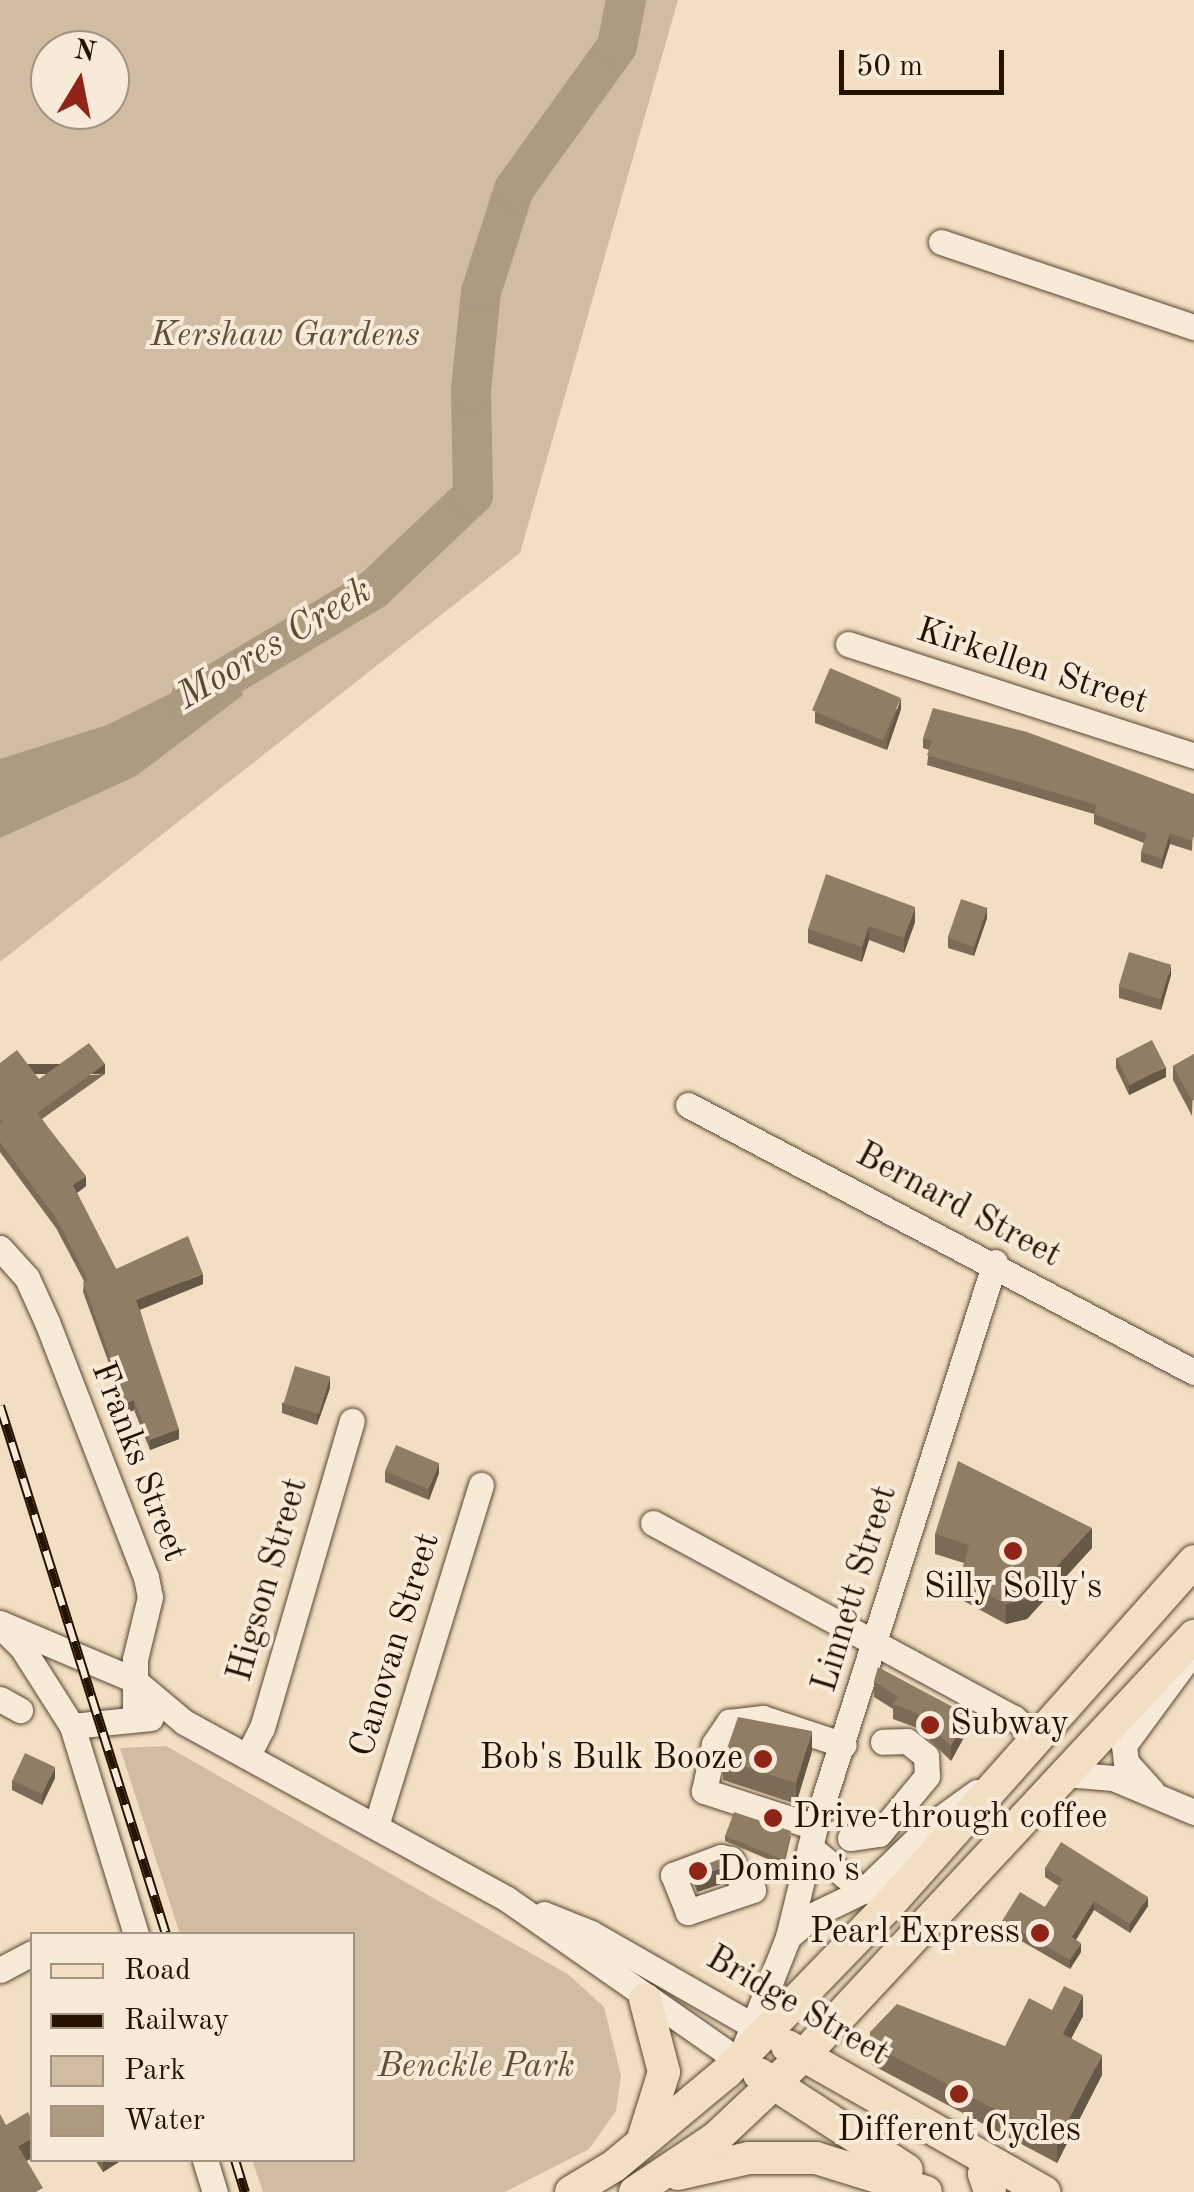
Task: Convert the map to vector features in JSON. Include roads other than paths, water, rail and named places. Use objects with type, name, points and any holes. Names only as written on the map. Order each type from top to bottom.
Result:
[{"type":"main road","points":[[571,2192],[642,2143],[738,2061],[759,2029],[888,1906],[994,1780],[1194,1561]]},
{"type":"main road","points":[[645,2186],[775,2084],[804,2056],[1194,1636]]},
{"type":"main road","points":[[642,2143],[664,2072],[644,1999]]},
{"type":"main road","name":"Bridge Street","points":[[759,2029],[998,2181],[1044,2192]]},
{"type":"main road","name":"Bridge Street","points":[[738,2061],[942,2192]]},
{"type":"main road","points":[[645,2186],[750,2158],[816,2158],[926,2192]]},
{"type":"street","points":[[941,242],[1194,327]]},
{"type":"street","name":"Kirkellen Street","points":[[848,644],[1194,756]]},
{"type":"street","name":"Bernard Street","points":[[688,1105],[995,1262],[1194,1372]]},
{"type":"street","name":"Franks Street","points":[[0,1248],[26,1278],[48,1322],[146,1577],[150,1596],[134,1680],[135,1716]]},
{"type":"street","name":"Linnett Street","points":[[759,2029],[788,1937],[813,1837],[995,1262]]},
{"type":"street","name":"Higson Street","points":[[248,1756],[262,1728],[352,1421]]},
{"type":"street","name":"Canovan Street","points":[[376,1826],[481,1485]]},
{"type":"street","points":[[653,1523],[875,1642],[1035,1736]]},
{"type":"street","name":"Bridge Street","points":[[0,1625],[134,1680],[184,1722],[507,1899],[644,1999],[738,2061]]},
{"type":"street","name":"Bridge Street","points":[[0,1625],[21,1646],[72,1726],[135,1716],[184,1722]]},
{"type":"street","points":[[1152,1791],[1126,1762],[1124,1744],[1194,1650]]},
{"type":"street","points":[[844,1745],[763,1718],[729,1722],[714,1744],[704,1791],[813,1837],[863,1891]]},
{"type":"street","points":[[72,1726],[135,1932]]},
{"type":"street","points":[[850,1838],[879,1834],[928,1776],[926,1756],[907,1741],[882,1742]]},
{"type":"street","points":[[1065,1774],[1101,1776],[1152,1791],[1194,1812]]},
{"type":"street","points":[[788,1937],[815,1914],[863,1891],[930,1826],[994,1780]]},
{"type":"street","name":"Bridge Street","points":[[507,1899],[591,1932],[759,2029]]},
{"type":"street","points":[[0,1970],[30,1954]]},
{"type":"street","points":[[206,2162],[215,2192]]},
{"type":"water","points":[[234,662],[243,695],[136,776],[0,838],[0,759],[107,725]]},
{"type":"waterway","name":"Moores Creek","points":[[190,699],[373,590],[473,495],[471,390],[481,292],[514,189],[617,46],[626,0]]},
{"type":"railway","points":[[0,1406],[165,1932]]},
{"type":"railway","points":[[236,2162],[245,2192]]},
{"type":"place","name":"Silly Solly's","points":[[1013,1551]]},
{"type":"place","name":"Subway","points":[[930,1725]]},
{"type":"place","name":"Bob's Bulk Booze","points":[[763,1759]]},
{"type":"place","name":"Drive-through coffee","points":[[773,1818]]},
{"type":"place","name":"Domino's","points":[[698,1871]]},
{"type":"place","name":"Pearl Express","points":[[1040,1933]]},
{"type":"place","name":"Different Cycles","points":[[959,2094]]},
{"type":"park label","name":"Kershaw Gardens","points":[[285,336]]},
{"type":"park label","name":"Benckle Park","points":[[476,2067]]}]
